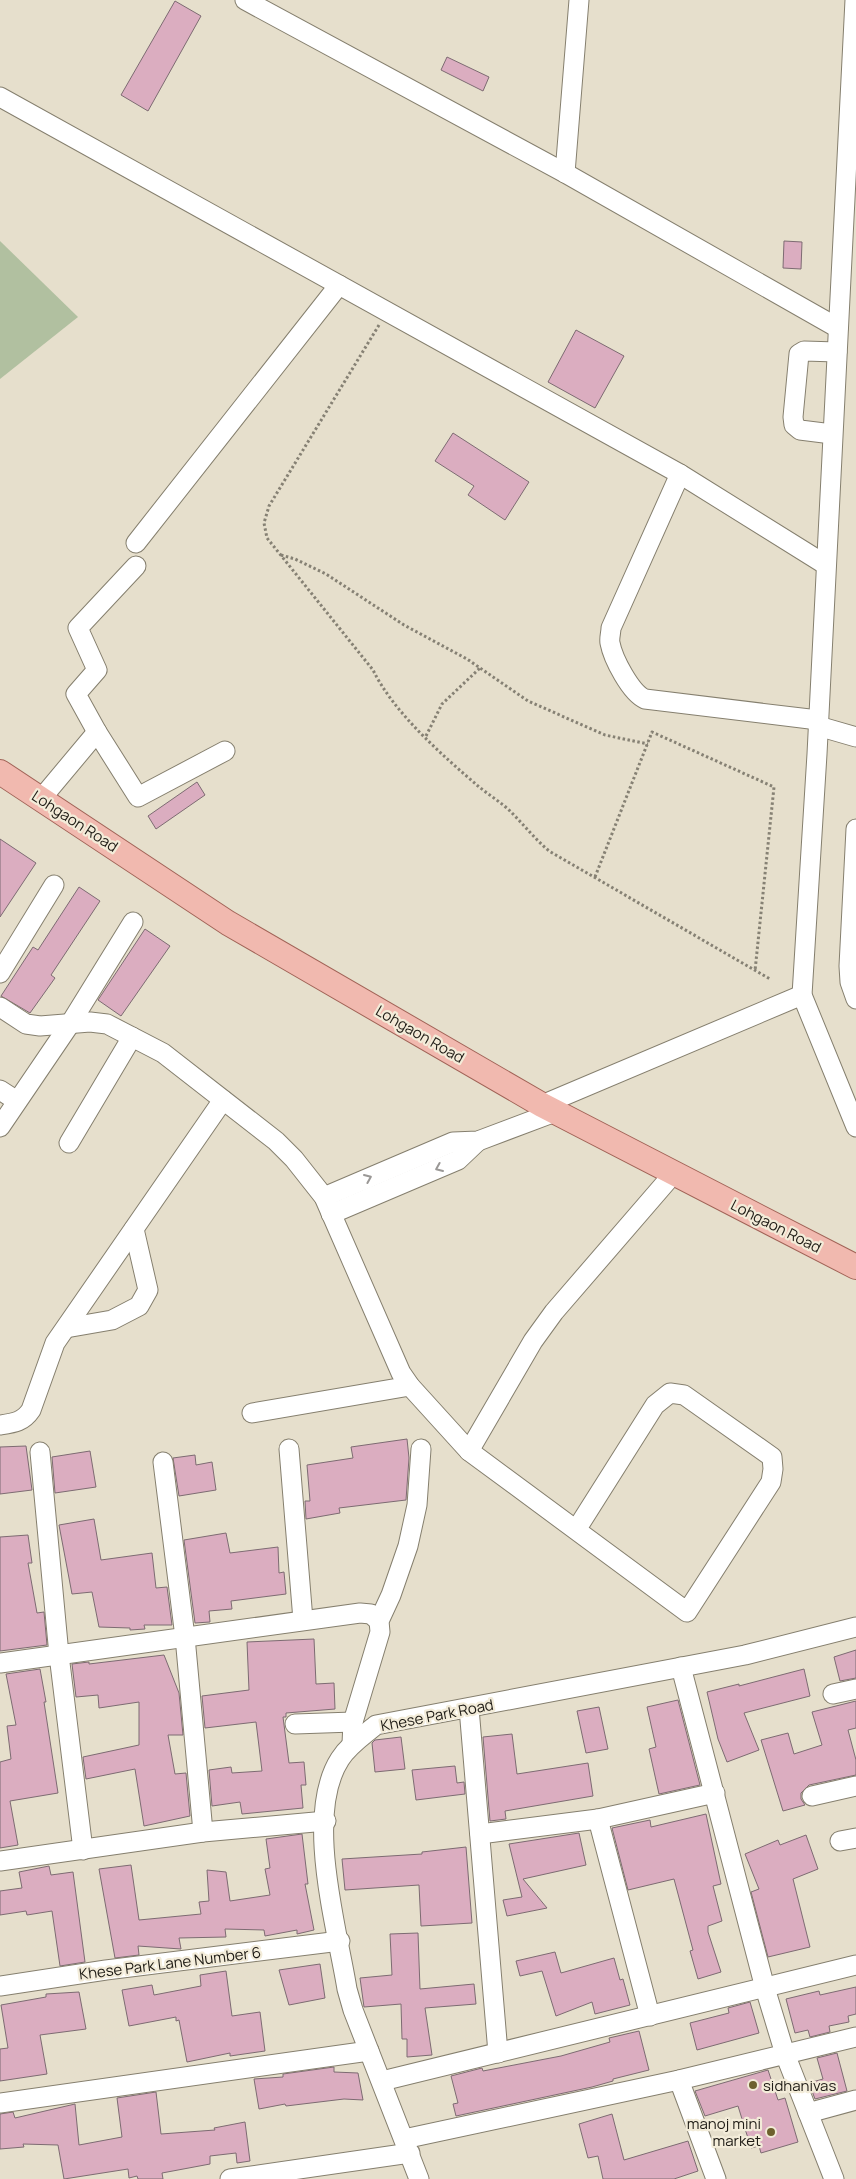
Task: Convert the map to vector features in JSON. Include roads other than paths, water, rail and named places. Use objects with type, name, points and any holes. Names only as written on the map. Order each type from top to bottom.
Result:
[{"type":"main road","name":"Lohgaon Road","points":[[0,772],[228,923],[549,1108],[856,1267]]},
{"type":"street","points":[[245,0],[565,173],[838,328]]},
{"type":"street","points":[[565,173],[579,0]]},
{"type":"street","points":[[855,0],[802,996],[856,1128]]},
{"type":"street","points":[[0,97],[680,474],[826,565]]},
{"type":"street","points":[[136,544],[339,285]]},
{"type":"street","points":[[832,434],[800,430],[794,425],[793,417],[799,354],[804,351],[836,352]]},
{"type":"street","points":[[680,474],[611,628],[610,642],[613,651],[632,689],[638,696],[645,699],[818,723],[856,737]]},
{"type":"street","points":[[136,566],[78,628],[97,670],[76,694],[97,732],[138,797],[224,751]]},
{"type":"street","points":[[41,799],[97,732]]},
{"type":"street","points":[[856,829],[849,966],[850,982],[856,999]]},
{"type":"street","points":[[0,973],[54,885]]},
{"type":"street","points":[[0,1127],[70,1024],[133,922]]},
{"type":"street","points":[[324,1197],[453,1142],[478,1140],[802,996]]},
{"type":"street","points":[[0,1007],[26,1024],[40,1026],[90,1022],[107,1024],[163,1053],[276,1141],[294,1159],[324,1197],[401,1372],[410,1386],[469,1451],[687,1612],[771,1482],[772,1457],[684,1395],[670,1393],[655,1405],[576,1530]]},
{"type":"street","points":[[68,1143],[132,1037]]},
{"type":"street","points":[[0,1090],[17,1101]]},
{"type":"street","points":[[0,1425],[15,1423],[25,1419],[31,1410],[55,1343],[223,1100]]},
{"type":"street","points":[[332,1214],[458,1160],[478,1140]]},
{"type":"street","points":[[469,1451],[533,1341],[554,1312],[674,1173]]},
{"type":"street","points":[[66,1328],[112,1320],[139,1306],[148,1290],[134,1229]]},
{"type":"street","points":[[252,1413],[410,1386]]},
{"type":"street","points":[[289,1448],[302,1620]]},
{"type":"street","points":[[352,1744],[353,1722],[380,1632],[379,1621],[391,1595],[408,1546],[417,1505],[421,1449]]},
{"type":"street","points":[[40,1452],[59,1655],[83,1850]]},
{"type":"street","points":[[163,1462],[185,1638],[203,1832]]},
{"type":"street","points":[[0,1663],[302,1620],[366,1613],[371,1614],[379,1621]]},
{"type":"street","name":"Khese Park Road","points":[[419,2179],[353,2010],[340,1941],[324,1850],[330,1780],[340,1759],[352,1744],[376,1725],[745,1654],[856,1627]]},
{"type":"street","points":[[681,1667],[765,1988],[785,2054],[834,2179]]},
{"type":"street","points":[[833,1694],[856,1689]]},
{"type":"street","points":[[469,1708],[498,2053]]},
{"type":"street","points":[[295,1724],[353,1722]]},
{"type":"street","points":[[812,1796],[856,1786]]},
{"type":"street","points":[[480,1834],[598,1820],[715,1793]]},
{"type":"street","points":[[598,1820],[650,2016]]},
{"type":"street","points":[[0,1861],[203,1832],[326,1821]]},
{"type":"street","name":"Khese Park Lane Number 6","points":[[0,1986],[106,1970],[340,1941]]},
{"type":"street","points":[[382,2081],[856,1965]]},
{"type":"street","points":[[230,2179],[407,2146],[856,2037]]},
{"type":"street","points":[[0,2103],[369,2051]]},
{"type":"street","points":[[679,2080],[716,2179]]},
{"type":"street","points":[[808,2113],[856,2100]]},
{"type":"place","name":"sidhanivas","points":[[753,2085]]},
{"type":"place","name":"manoj mini market","points":[[771,2132]]}]
